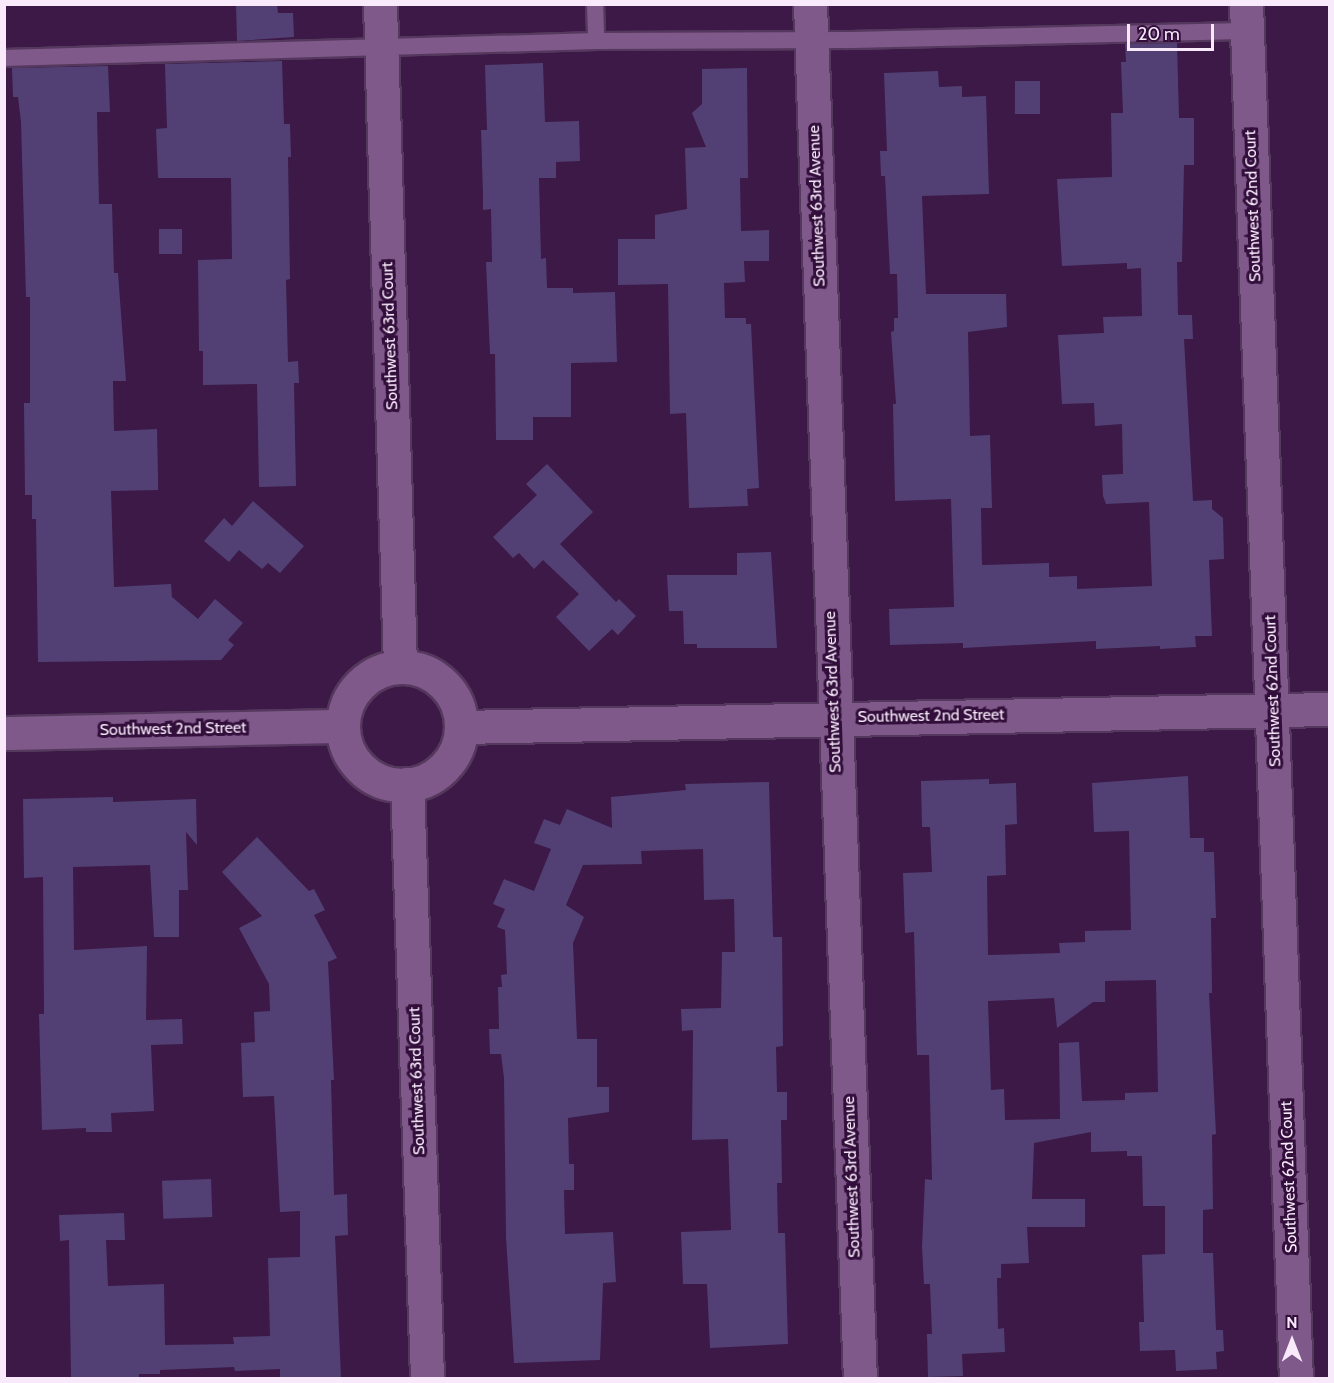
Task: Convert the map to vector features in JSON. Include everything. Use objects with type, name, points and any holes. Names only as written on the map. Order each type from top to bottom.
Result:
[{"type":"street","name":"Southwest 63rd Court","points":[[380,4],[399,667]]},
{"type":"street","name":"Southwest 63rd Avenue","points":[[810,4],[834,718],[860,1378]]},
{"type":"street","name":"Southwest 62nd Court","points":[[1246,18],[1274,710],[1296,1378]]},
{"type":"street","points":[[399,667],[419,669],[436,678],[458,708],[461,727],[458,744],[439,772],[407,784],[383,781],[362,769],[351,756],[342,726],[354,692],[382,670],[399,667]]},
{"type":"street","name":"Southwest 2nd Street","points":[[461,727],[1329,709]]},
{"type":"street","name":"Southwest 2nd Street","points":[[4,733],[342,726]]},
{"type":"street","name":"Southwest 63rd Court","points":[[407,784],[427,1378]]},
{"type":"lane","points":[[595,4],[596,41]]},
{"type":"lane","points":[[4,58],[381,49],[596,41],[811,41],[1246,18]]},
{"type":"building","points":[[236,4],[277,4],[278,13],[293,13],[294,37],[237,41]]},
{"type":"building","points":[[1177,43],[1179,118],[1194,118],[1194,165],[1184,165],[1182,262],[1177,262],[1178,315],[1192,315],[1193,339],[1184,339],[1193,501],[1212,500],[1212,509],[1223,518],[1224,559],[1209,560],[1212,636],[1195,636],[1196,647],[1160,649],[1160,646],[1096,649],[1096,641],[963,648],[963,643],[890,645],[889,609],[954,607],[951,499],[895,501],[893,404],[896,404],[891,332],[894,331],[894,318],[898,318],[897,274],[890,274],[885,176],[881,176],[880,151],[887,151],[884,73],[938,71],[939,87],[962,86],[962,97],[986,96],[989,194],[922,196],[926,294],[1006,294],[1007,327],[968,332],[970,436],[990,435],[992,508],[981,508],[982,565],[1049,563],[1049,577],[1077,576],[1077,589],[1152,586],[1149,502],[1106,504],[1103,496],[1102,475],[1123,474],[1122,424],[1095,426],[1094,403],[1062,404],[1058,335],[1104,333],[1103,317],[1142,316],[1141,268],[1127,269],[1127,263],[1062,266],[1057,179],[1112,177],[1111,113],[1123,113],[1121,62],[1126,62],[1125,44]]},
{"type":"building","points":[[282,61],[284,124],[290,124],[291,157],[288,157],[290,279],[286,280],[288,362],[298,361],[299,383],[294,383],[296,486],[259,487],[257,384],[203,385],[203,351],[199,351],[198,260],[232,259],[231,178],[158,178],[156,129],[167,128],[165,64]]},
{"type":"building","points":[[543,63],[545,122],[579,121],[580,161],[556,162],[556,178],[539,178],[541,259],[546,258],[547,288],[573,288],[573,293],[615,292],[617,362],[571,363],[571,417],[533,417],[533,440],[496,440],[495,354],[490,354],[486,262],[492,262],[491,209],[483,210],[481,130],[487,130],[485,65]]},
{"type":"building","points":[[108,66],[110,112],[97,112],[99,204],[112,204],[114,273],[118,273],[126,381],[113,381],[114,431],[157,429],[158,476],[158,490],[111,491],[114,587],[171,584],[172,597],[198,619],[215,599],[243,623],[228,640],[234,645],[221,660],[38,662],[36,519],[32,519],[32,495],[25,495],[24,403],[30,403],[30,297],[26,297],[21,122],[18,97],[13,97],[12,68]]},
{"type":"building","points":[[747,68],[748,178],[740,178],[741,231],[769,230],[769,261],[744,261],[745,282],[724,283],[725,318],[746,318],[746,324],[751,324],[759,488],[747,489],[748,506],[689,508],[686,413],[670,414],[668,284],[618,285],[618,239],[655,239],[655,215],[687,209],[685,148],[706,147],[692,113],[702,104],[702,69]]},
{"type":"building","points":[[1015,81],[1040,81],[1040,114],[1015,114]]},
{"type":"building","points":[[159,229],[182,229],[182,254],[159,254]]},
{"type":"building","points":[[547,464],[593,512],[560,544],[616,602],[619,599],[636,616],[618,635],[612,629],[589,651],[556,617],[579,594],[543,560],[534,569],[519,553],[513,558],[493,537],[537,495],[526,484]]},
{"type":"building","points":[[253,501],[304,546],[280,573],[268,563],[262,569],[239,550],[229,562],[204,541],[224,518],[232,526]]},
{"type":"building","points":[[771,552],[777,648],[697,648],[697,644],[684,644],[683,611],[669,611],[667,575],[737,575],[737,553]]},
{"type":"building","points":[[1188,776],[1190,838],[1204,838],[1204,852],[1214,852],[1216,918],[1211,918],[1212,993],[1209,993],[1216,1134],[1212,1135],[1213,1209],[1203,1210],[1203,1253],[1213,1253],[1216,1330],[1223,1330],[1224,1351],[1216,1352],[1217,1369],[1176,1371],[1175,1350],[1140,1351],[1139,1322],[1144,1322],[1142,1255],[1165,1254],[1165,1206],[1143,1206],[1142,1156],[1127,1156],[1127,1151],[1091,1152],[1091,1132],[1034,1143],[1032,1199],[1085,1199],[1085,1227],[1027,1227],[1029,1263],[1001,1264],[1001,1278],[997,1278],[998,1329],[1004,1328],[1005,1352],[962,1354],[963,1376],[928,1377],[927,1334],[932,1334],[930,1284],[924,1284],[922,1247],[925,1179],[932,1180],[929,1055],[917,1055],[914,932],[905,933],[903,873],[932,872],[930,827],[922,827],[921,781],[989,779],[989,784],[1016,783],[1017,824],[1005,825],[1006,875],[987,876],[988,955],[1060,953],[1059,943],[1085,942],[1085,931],[1131,930],[1129,831],[1094,832],[1092,783]],"holes":[[[1156,980],[1158,1092],[1125,1093],[1125,1100],[1082,1101],[1079,1042],[1059,1043],[1060,1119],[1005,1120],[1004,1089],[991,1090],[988,1001],[1054,998],[1057,1028],[1093,1002],[1105,1002],[1105,981]]]},
{"type":"building","points":[[769,782],[773,937],[782,937],[783,1046],[776,1047],[777,1092],[787,1092],[787,1120],[781,1120],[782,1183],[777,1183],[778,1233],[785,1233],[788,1344],[710,1348],[707,1284],[683,1284],[681,1232],[731,1230],[728,1139],[692,1140],[693,1030],[682,1031],[681,1009],[721,1008],[722,952],[735,952],[734,899],[704,900],[703,849],[641,851],[642,864],[583,865],[566,905],[584,917],[573,943],[577,1039],[597,1039],[597,1087],[609,1087],[609,1112],[568,1118],[569,1164],[574,1164],[574,1190],[564,1190],[565,1234],[613,1232],[616,1282],[603,1283],[600,1360],[514,1363],[506,1237],[504,1078],[501,1054],[490,1054],[489,1029],[499,1029],[498,987],[502,987],[501,975],[507,974],[505,930],[497,927],[505,909],[493,904],[504,879],[534,891],[551,849],[534,843],[544,819],[560,825],[567,809],[612,828],[611,797],[686,790],[685,784]]},
{"type":"building","points":[[113,797],[113,802],[196,799],[197,845],[186,832],[188,890],[179,890],[179,937],[154,937],[150,865],[73,867],[74,950],[147,946],[146,1020],[182,1019],[183,1044],[151,1045],[154,1111],[111,1113],[112,1132],[86,1132],[86,1128],[42,1130],[39,1014],[44,1014],[43,877],[24,878],[23,799]]},
{"type":"building","points":[[257,837],[309,891],[314,889],[325,910],[314,915],[337,958],[328,962],[334,1080],[331,1080],[334,1195],[347,1194],[348,1235],[335,1236],[341,1378],[280,1378],[280,1369],[235,1371],[234,1367],[160,1370],[160,1374],[139,1374],[139,1378],[71,1378],[69,1240],[60,1241],[59,1215],[124,1213],[125,1240],[106,1240],[108,1286],[164,1284],[165,1345],[234,1344],[233,1337],[270,1336],[268,1258],[300,1257],[300,1211],[280,1212],[274,1096],[243,1097],[241,1043],[255,1042],[254,1012],[270,1011],[269,984],[239,928],[262,916],[222,872]]},
{"type":"building","points":[[211,1179],[212,1217],[163,1219],[162,1181]]}]
